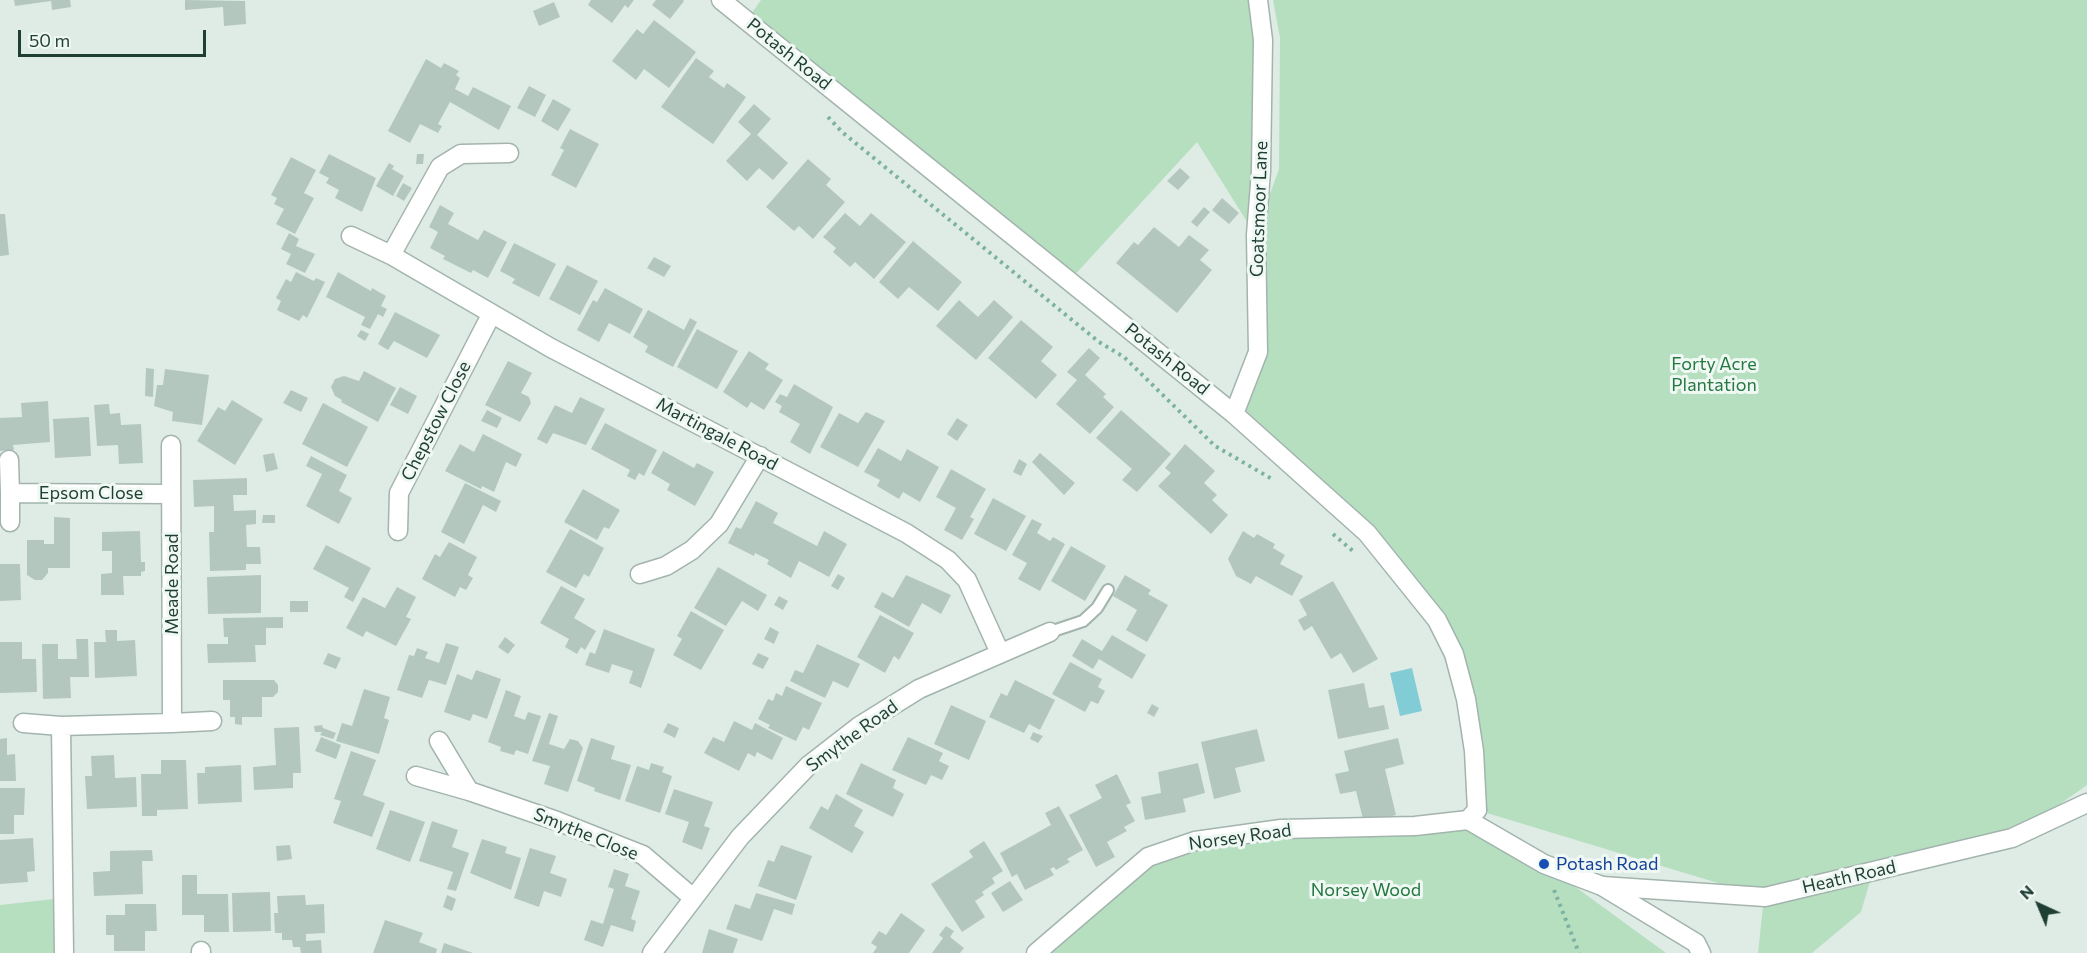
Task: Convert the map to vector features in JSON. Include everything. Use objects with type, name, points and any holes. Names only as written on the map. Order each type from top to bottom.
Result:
[{"type":"street","name":"Potash Road","points":[[721,0],[1233,414],[1367,533],[1437,620],[1454,654],[1466,699],[1474,751],[1473,815]]},
{"type":"street","name":"Goatsmoor Lane","points":[[1233,414],[1258,352],[1256,236],[1261,171],[1263,40],[1258,0]]},
{"type":"street","points":[[391,255],[440,167],[461,154],[509,153]]},
{"type":"street","name":"Martingale Road","points":[[351,236],[391,255],[491,315],[906,534],[948,560],[967,580],[1000,653]]},
{"type":"street","name":"Chepstow Close","points":[[398,531],[399,493],[491,315]]},
{"type":"street","name":"Meade Road","points":[[171,445],[172,723]]},
{"type":"street","points":[[640,574],[666,566],[692,550],[719,524],[760,456]]},
{"type":"street","points":[[9,460],[10,522]]},
{"type":"street","name":"Epsom Close","points":[[10,493],[171,494]]},
{"type":"street","name":"Smythe Road","points":[[652,953],[692,897],[740,837],[809,765],[858,727],[919,689],[1050,632]]},
{"type":"street","points":[[23,723],[61,726],[212,721]]},
{"type":"street","points":[[61,726],[64,953]]},
{"type":"street","points":[[439,741],[469,791]]},
{"type":"street","name":"Smythe Close","points":[[416,776],[469,791],[557,821],[643,855],[692,897]]},
{"type":"street","name":"Heath Road","points":[[1602,886],[1765,897],[2012,838],[2087,802]]},
{"type":"street","points":[[1473,815],[1544,864],[1602,886],[1696,943],[1701,953]]},
{"type":"street","name":"Norsey Road","points":[[1036,953],[1148,857],[1195,841],[1281,829],[1415,826],[1473,815]]},
{"type":"lane","points":[[1050,632],[1083,621],[1097,608],[1108,590]]},
{"type":"path","points":[[822,109],[842,132],[1099,342],[1124,357],[1215,446],[1276,482]]},
{"type":"path","points":[[1331,533],[1355,553]]},
{"type":"path","points":[[1544,864],[1579,953]]},
{"type":"green space","name":"Forty Acre Plantation","points":[[761,0],[1258,0],[1256,233],[1279,169],[1280,38],[1273,0],[2087,0],[2087,785],[2012,838],[1873,871],[1861,912],[1812,953],[1758,953],[1764,897],[1477,810],[1454,654],[1367,533],[1234,414],[1258,352],[1256,236],[1197,142],[1070,280],[747,20]]},
{"type":"green space","name":"Norsey Wood","points":[[1471,828],[1544,864],[1666,953],[1036,953],[1148,857],[1195,841]]},
{"type":"green space","points":[[63,898],[64,953],[0,953],[0,905]]},
{"type":"water","points":[[1412,668],[1422,711],[1400,716],[1390,673]]},
{"type":"building","points":[[14,0],[51,0],[51,1],[15,6]]},
{"type":"building","points":[[51,0],[70,0],[71,7],[52,10]]},
{"type":"building","points":[[185,0],[245,1],[246,24],[224,26],[223,7],[185,10]]},
{"type":"building","points":[[591,0],[634,0],[628,8],[625,5],[612,23],[588,5]]},
{"type":"building","points":[[656,0],[684,1],[670,19],[652,5]]},
{"type":"building","points":[[554,2],[560,17],[539,26],[533,11]]},
{"type":"building","points":[[654,20],[696,52],[669,88],[644,69],[636,80],[612,61],[637,29],[643,34]]},
{"type":"building","points":[[696,58],[714,71],[709,77],[724,88],[727,83],[746,97],[713,144],[661,107]]},
{"type":"building","points":[[426,59],[441,68],[444,63],[459,71],[456,75],[460,78],[455,89],[468,96],[473,87],[511,106],[499,130],[450,102],[438,124],[442,126],[438,133],[420,124],[410,143],[388,131]]},
{"type":"building","points":[[529,86],[546,95],[535,117],[517,108]]},
{"type":"building","points":[[553,99],[571,109],[558,131],[541,121]]},
{"type":"building","points":[[754,104],[771,119],[757,135],[788,163],[773,180],[759,168],[747,181],[726,161],[751,134],[738,122]]},
{"type":"building","points":[[570,129],[599,144],[576,188],[551,175],[564,150],[560,148]]},
{"type":"building","points":[[329,154],[376,178],[362,212],[335,198],[339,190],[326,183],[329,178],[319,173]]},
{"type":"building","points":[[417,154],[424,154],[423,164],[416,164]]},
{"type":"building","points":[[291,157],[316,170],[304,193],[314,198],[295,234],[276,224],[284,209],[274,204],[277,198],[271,195]]},
{"type":"building","points":[[808,159],[831,179],[826,185],[845,202],[813,239],[799,226],[794,231],[766,207]]},
{"type":"building","points":[[389,163],[394,166],[392,169],[404,176],[393,196],[376,186]]},
{"type":"building","points":[[1180,168],[1190,177],[1178,190],[1167,181]]},
{"type":"building","points":[[403,183],[412,188],[404,201],[396,196]]},
{"type":"building","points":[[1222,198],[1239,213],[1229,224],[1212,210]]},
{"type":"building","points":[[440,205],[454,213],[448,224],[478,240],[484,230],[507,242],[488,278],[473,270],[471,273],[443,259],[445,256],[430,248],[438,232],[429,227]]},
{"type":"building","points":[[1204,207],[1210,212],[1197,227],[1191,222]]},
{"type":"building","points":[[845,213],[860,226],[871,213],[906,242],[874,279],[855,262],[850,267],[833,252],[836,248],[823,237]]},
{"type":"building","points":[[0,214],[5,214],[9,255],[0,256]]},
{"type":"building","points":[[1154,227],[1179,247],[1189,235],[1209,250],[1200,260],[1212,270],[1177,313],[1116,263],[1134,242],[1138,245]]},
{"type":"building","points":[[289,233],[299,239],[296,246],[315,254],[305,273],[286,264],[291,254],[281,249]]},
{"type":"building","points":[[913,241],[962,282],[938,311],[909,287],[898,299],[879,282]]},
{"type":"building","points":[[514,243],[556,264],[539,297],[512,283],[515,279],[500,271]]},
{"type":"building","points":[[654,257],[671,266],[664,277],[647,268]]},
{"type":"building","points":[[567,265],[598,281],[580,315],[549,299]]},
{"type":"building","points":[[296,272],[314,281],[316,278],[325,282],[307,318],[303,315],[299,321],[277,310],[281,301],[276,298],[286,279],[291,282]]},
{"type":"building","points":[[338,272],[371,291],[372,288],[386,296],[381,306],[387,309],[383,317],[378,314],[370,329],[361,325],[365,317],[326,297]]},
{"type":"building","points":[[605,288],[643,309],[630,334],[609,323],[599,342],[577,330],[593,300],[597,302]]},
{"type":"building","points":[[959,300],[978,317],[994,300],[1013,317],[976,360],[936,326]]},
{"type":"building","points":[[648,310],[684,330],[690,318],[697,322],[673,367],[645,352],[648,346],[633,337]]},
{"type":"building","points":[[395,312],[440,335],[427,358],[394,341],[388,350],[378,344]]},
{"type":"building","points":[[1021,320],[1053,347],[1041,361],[1057,375],[1036,399],[988,358]]},
{"type":"building","points":[[697,329],[738,351],[717,389],[677,367]]},
{"type":"building","points":[[361,330],[369,334],[365,341],[357,336]]},
{"type":"building","points":[[1089,348],[1100,358],[1085,375],[1106,394],[1103,397],[1114,407],[1090,434],[1056,404],[1077,380],[1067,372]]},
{"type":"building","points":[[749,351],[769,364],[765,369],[783,380],[764,410],[751,402],[747,408],[723,392]]},
{"type":"building","points":[[508,361],[532,373],[521,393],[529,397],[531,403],[520,422],[485,405]]},
{"type":"building","points":[[146,368],[154,369],[153,397],[145,396]]},
{"type":"building","points":[[165,369],[209,375],[202,425],[172,421],[173,412],[154,406],[157,385],[163,385]]},
{"type":"building","points":[[364,371],[396,388],[378,422],[341,402],[342,400],[335,396],[331,387],[335,379],[344,376],[359,381]]},
{"type":"building","points":[[794,384],[833,407],[810,454],[790,442],[800,424],[779,412],[782,406],[775,402],[780,394],[787,397]]},
{"type":"building","points":[[400,387],[417,396],[408,414],[390,405]]},
{"type":"building","points":[[291,390],[308,398],[301,412],[283,403]]},
{"type":"building","points":[[580,397],[605,409],[586,445],[553,433],[547,444],[537,439],[555,405],[572,413]]},
{"type":"building","points":[[232,400],[263,419],[235,465],[197,441],[218,407],[225,411]]},
{"type":"building","points":[[48,401],[50,442],[13,445],[14,450],[0,451],[0,418],[22,417],[21,403]]},
{"type":"building","points":[[323,403],[368,427],[347,467],[302,444]]},
{"type":"building","points":[[109,404],[110,414],[120,413],[121,425],[141,424],[143,463],[119,464],[118,445],[97,446],[94,405]]},
{"type":"building","points":[[487,410],[502,418],[497,428],[481,421]]},
{"type":"building","points":[[1121,410],[1171,454],[1137,492],[1122,480],[1132,469],[1096,438]]},
{"type":"building","points":[[866,412],[885,421],[858,467],[820,447],[839,413],[858,423]]},
{"type":"building","points":[[89,417],[91,456],[55,458],[53,419]]},
{"type":"building","points":[[957,418],[968,425],[957,441],[947,434]]},
{"type":"building","points":[[605,423],[657,450],[644,476],[639,473],[635,480],[627,476],[630,470],[591,449]]},
{"type":"building","points":[[483,434],[522,454],[516,467],[506,462],[494,492],[482,486],[481,489],[445,471],[460,444],[474,452]]},
{"type":"building","points":[[1185,444],[1215,471],[1204,483],[1217,495],[1212,500],[1228,515],[1211,534],[1158,486],[1171,473],[1165,468]]},
{"type":"building","points":[[878,448],[901,461],[907,449],[939,467],[920,502],[903,492],[899,499],[877,486],[880,480],[864,472]]},
{"type":"building","points":[[663,451],[694,468],[697,463],[714,472],[695,506],[667,490],[670,484],[651,473]]},
{"type":"building","points":[[274,453],[278,469],[266,472],[263,455]]},
{"type":"building","points":[[1040,453],[1075,483],[1064,495],[1032,462]]},
{"type":"building","points":[[311,456],[347,475],[339,491],[352,498],[339,524],[306,506],[322,474],[306,466]]},
{"type":"building","points":[[1019,459],[1027,464],[1021,476],[1013,472]]},
{"type":"building","points":[[951,469],[986,489],[970,517],[974,519],[962,540],[944,530],[956,508],[936,497]]},
{"type":"building","points":[[247,478],[247,495],[233,495],[234,511],[256,510],[256,524],[246,525],[247,547],[260,547],[261,564],[246,564],[246,570],[210,571],[209,532],[214,532],[214,506],[194,507],[193,480]]},
{"type":"building","points":[[465,483],[501,501],[496,512],[483,505],[464,544],[441,532]]},
{"type":"building","points":[[583,489],[620,510],[609,529],[604,527],[597,540],[564,522]]},
{"type":"building","points":[[993,498],[1026,516],[1006,551],[974,534]]},
{"type":"building","points":[[756,501],[778,513],[773,523],[817,546],[824,531],[847,544],[829,577],[799,561],[791,578],[767,564],[769,560],[755,553],[754,556],[728,543],[736,527],[741,529]]},
{"type":"building","points":[[263,515],[275,515],[275,523],[262,523]]},
{"type":"building","points":[[54,517],[70,518],[70,568],[48,568],[48,573],[42,580],[35,580],[27,575],[27,540],[44,540],[44,544],[54,544]]},
{"type":"building","points":[[1032,519],[1042,524],[1037,533],[1050,541],[1053,537],[1065,544],[1040,591],[1018,579],[1027,563],[1012,555]]},
{"type":"building","points":[[570,529],[604,548],[589,577],[584,574],[576,588],[546,572]]},
{"type":"building","points":[[140,531],[141,562],[145,562],[145,571],[141,572],[141,576],[123,576],[124,595],[101,595],[101,574],[112,573],[112,551],[102,551],[102,532]]},
{"type":"building","points":[[1243,531],[1254,538],[1257,534],[1275,544],[1273,548],[1285,555],[1280,564],[1303,576],[1292,596],[1256,576],[1251,584],[1236,576],[1228,559]]},
{"type":"building","points":[[449,542],[477,557],[468,575],[473,578],[466,590],[460,587],[455,597],[422,579],[435,554],[440,557]]},
{"type":"building","points":[[326,545],[371,568],[353,602],[344,597],[349,588],[313,569]]},
{"type":"building","points":[[1071,546],[1106,566],[1085,601],[1051,581]]},
{"type":"building","points":[[0,564],[20,564],[21,600],[0,601]]},
{"type":"building","points":[[718,567],[767,595],[758,611],[742,601],[726,626],[694,608]]},
{"type":"building","points":[[838,574],[845,578],[838,590],[831,586]]},
{"type":"building","points":[[261,575],[261,613],[208,614],[207,577]]},
{"type":"building","points":[[906,575],[951,595],[941,614],[922,603],[909,627],[874,607],[882,592],[893,598]]},
{"type":"building","points":[[1125,575],[1151,590],[1148,594],[1168,605],[1147,642],[1126,630],[1137,610],[1113,596]]},
{"type":"building","points":[[1333,581],[1378,659],[1353,673],[1341,653],[1331,659],[1312,626],[1304,631],[1298,620],[1307,615],[1299,600]]},
{"type":"building","points":[[561,586],[585,599],[574,618],[596,631],[585,650],[581,647],[577,654],[565,647],[569,639],[540,623]]},
{"type":"building","points":[[397,587],[416,597],[406,617],[411,619],[396,646],[366,631],[363,637],[346,628],[363,597],[385,608]]},
{"type":"building","points":[[779,596],[788,601],[783,610],[774,605]]},
{"type":"building","points":[[290,601],[308,601],[308,612],[290,612]]},
{"type":"building","points":[[691,611],[724,630],[701,670],[673,655],[682,639],[677,636]]},
{"type":"building","points":[[880,615],[914,633],[899,660],[894,656],[885,673],[857,657]]},
{"type":"building","points":[[283,617],[283,628],[266,628],[266,645],[255,645],[256,662],[208,663],[207,644],[228,644],[228,637],[224,637],[223,618]]},
{"type":"building","points":[[770,627],[779,632],[774,644],[764,639]]},
{"type":"building","points":[[604,629],[655,649],[641,688],[629,683],[633,671],[612,664],[609,673],[585,665],[590,652],[595,654]]},
{"type":"building","points":[[105,630],[117,630],[117,641],[135,640],[137,676],[95,678],[94,642],[106,642]]},
{"type":"building","points":[[1112,635],[1146,655],[1132,679],[1099,659],[1093,669],[1072,656],[1082,639],[1102,651]]},
{"type":"building","points":[[505,637],[515,645],[508,654],[498,647]]},
{"type":"building","points":[[76,639],[88,639],[89,677],[70,677],[71,698],[43,699],[42,644],[58,644],[58,659],[77,659]]},
{"type":"building","points":[[0,642],[22,642],[22,659],[36,659],[37,692],[0,693]]},
{"type":"building","points":[[446,643],[459,647],[446,685],[429,680],[422,698],[397,690],[409,655],[414,656],[417,648],[428,652],[425,658],[439,663]]},
{"type":"building","points":[[817,644],[860,664],[848,688],[833,681],[825,698],[790,681],[795,670],[803,673]]},
{"type":"building","points":[[328,653],[341,658],[336,669],[323,664]]},
{"type":"building","points":[[758,653],[769,658],[763,669],[752,664]]},
{"type":"building","points":[[1070,662],[1102,679],[1098,687],[1105,691],[1098,704],[1091,701],[1085,712],[1052,694]]},
{"type":"building","points":[[476,670],[501,679],[487,719],[473,714],[470,721],[444,712],[457,674],[472,680]]},
{"type":"building","points":[[223,680],[274,680],[278,685],[278,692],[273,697],[262,697],[262,717],[242,717],[242,725],[235,724],[235,717],[230,717],[230,700],[223,700]]},
{"type":"building","points":[[1015,680],[1055,700],[1040,730],[1029,724],[1024,733],[989,717],[1001,693],[1007,696]]},
{"type":"building","points":[[1364,683],[1369,708],[1384,705],[1389,729],[1338,739],[1328,690]]},
{"type":"building","points":[[786,686],[822,703],[809,730],[803,727],[796,741],[768,728],[770,725],[758,719],[768,699],[773,701],[776,693],[782,696]]},
{"type":"building","points":[[364,689],[390,697],[384,718],[389,720],[379,754],[336,741],[342,723],[352,726]]},
{"type":"building","points":[[506,690],[521,696],[514,716],[525,720],[528,712],[541,716],[528,754],[516,750],[514,755],[500,751],[501,747],[488,742]]},
{"type":"building","points":[[1152,704],[1159,708],[1154,717],[1147,713]]},
{"type":"building","points":[[951,705],[986,721],[969,760],[934,744]]},
{"type":"building","points":[[549,713],[558,716],[549,744],[564,749],[570,739],[578,741],[583,748],[568,792],[544,784],[550,766],[532,761]]},
{"type":"building","points":[[734,721],[752,730],[755,723],[783,738],[772,760],[757,752],[755,757],[748,753],[739,771],[704,753],[713,737],[724,742]]},
{"type":"building","points":[[668,723],[679,728],[675,738],[663,732]]},
{"type":"building","points":[[322,725],[323,728],[336,733],[333,739],[320,735],[322,732],[315,732],[314,726]]},
{"type":"building","points":[[299,727],[301,773],[293,773],[293,788],[254,790],[253,767],[276,765],[274,728]]},
{"type":"building","points":[[1257,729],[1265,761],[1235,768],[1241,792],[1214,799],[1201,742]]},
{"type":"building","points":[[1033,732],[1043,736],[1038,743],[1030,739]]},
{"type":"building","points":[[321,737],[341,745],[336,759],[315,751]]},
{"type":"building","points":[[908,737],[943,753],[939,761],[949,766],[942,780],[931,775],[926,785],[892,770]]},
{"type":"building","points":[[7,738],[7,755],[15,754],[16,781],[0,781],[0,739]]},
{"type":"building","points":[[591,738],[615,746],[611,759],[631,765],[620,800],[594,791],[595,788],[577,781]]},
{"type":"building","points":[[1398,738],[1404,764],[1385,769],[1396,815],[1364,823],[1356,791],[1340,794],[1335,774],[1349,771],[1344,751]]},
{"type":"building","points":[[351,751],[376,760],[363,795],[385,803],[372,837],[333,823],[341,801],[334,799]]},
{"type":"building","points":[[114,755],[115,778],[136,777],[137,807],[87,809],[85,776],[92,776],[91,756]]},
{"type":"building","points":[[161,760],[186,760],[188,809],[157,810],[157,816],[142,816],[141,774],[161,774]]},
{"type":"building","points":[[651,763],[664,767],[662,772],[672,776],[660,813],[625,801],[637,766],[649,770]]},
{"type":"building","points":[[861,763],[896,780],[893,788],[904,794],[893,817],[846,794]]},
{"type":"building","points":[[1198,763],[1205,793],[1183,799],[1186,812],[1145,820],[1141,797],[1161,793],[1158,772]]},
{"type":"building","points":[[241,765],[242,802],[198,804],[197,773],[205,773],[205,767]]},
{"type":"building","points":[[1117,774],[1131,803],[1126,805],[1135,821],[1124,827],[1127,831],[1107,842],[1115,857],[1096,867],[1069,815],[1102,798],[1095,785]]},
{"type":"building","points":[[0,788],[25,788],[24,815],[14,815],[14,834],[0,834]]},
{"type":"building","points":[[674,789],[713,802],[704,826],[710,828],[702,850],[682,842],[689,822],[665,814]]},
{"type":"building","points":[[836,794],[863,810],[854,826],[864,832],[852,853],[809,828],[821,806],[828,810]]},
{"type":"building","points":[[1059,806],[1083,850],[1067,859],[1070,862],[1056,870],[1054,867],[1050,869],[1054,875],[1025,890],[1017,874],[1012,877],[1000,853],[1051,825],[1045,813]]},
{"type":"building","points":[[390,810],[425,822],[410,862],[376,849]]},
{"type":"building","points":[[432,821],[458,830],[452,847],[469,853],[456,891],[447,889],[453,872],[419,861]]},
{"type":"building","points":[[33,838],[35,871],[27,872],[28,882],[0,884],[0,840]]},
{"type":"building","points":[[482,839],[507,847],[505,853],[521,858],[511,890],[470,873]]},
{"type":"building","points":[[984,841],[1003,871],[992,878],[995,883],[982,892],[984,895],[975,901],[985,917],[962,932],[931,884],[973,857],[969,851]]},
{"type":"building","points":[[290,845],[292,859],[277,861],[276,846]]},
{"type":"building","points":[[781,845],[812,856],[796,900],[758,886],[768,860],[774,862]]},
{"type":"building","points":[[530,848],[556,856],[550,873],[567,879],[561,897],[544,891],[539,907],[514,898]]},
{"type":"building","points":[[152,850],[153,861],[142,861],[143,894],[94,896],[93,872],[110,871],[110,851]]},
{"type":"building","points":[[614,869],[629,874],[625,886],[640,891],[631,919],[636,921],[633,932],[611,925],[603,947],[584,940],[591,920],[603,924],[614,889],[608,887]]},
{"type":"building","points":[[182,875],[197,875],[197,894],[228,894],[229,932],[204,932],[204,915],[182,915]]},
{"type":"building","points":[[1010,881],[1023,900],[1003,912],[991,893]]},
{"type":"building","points":[[270,892],[271,931],[233,932],[232,893]]},
{"type":"building","points":[[756,893],[795,904],[792,915],[774,909],[762,941],[726,929],[735,904],[750,909]]},
{"type":"building","points":[[305,895],[306,905],[324,904],[325,933],[306,934],[306,941],[321,940],[322,953],[301,953],[300,947],[293,947],[292,940],[282,940],[282,933],[275,933],[274,913],[278,913],[277,896]]},
{"type":"building","points":[[447,895],[456,899],[452,911],[443,907]]},
{"type":"building","points":[[125,904],[156,904],[157,931],[145,931],[145,951],[114,951],[114,935],[106,935],[106,915],[125,915]]},
{"type":"building","points":[[901,913],[925,930],[909,953],[873,953],[877,947],[871,943],[879,931],[886,935]]},
{"type":"building","points":[[385,920],[423,933],[419,942],[437,949],[436,953],[373,953]]},
{"type":"building","points":[[946,926],[954,931],[950,937],[964,948],[960,953],[932,953],[943,938],[939,935]]},
{"type":"building","points":[[709,929],[738,939],[733,953],[702,953]]},
{"type":"building","points":[[444,943],[473,953],[441,953]]},
{"type":"place","name":"Potash Road","points":[[1544,864]]}]
